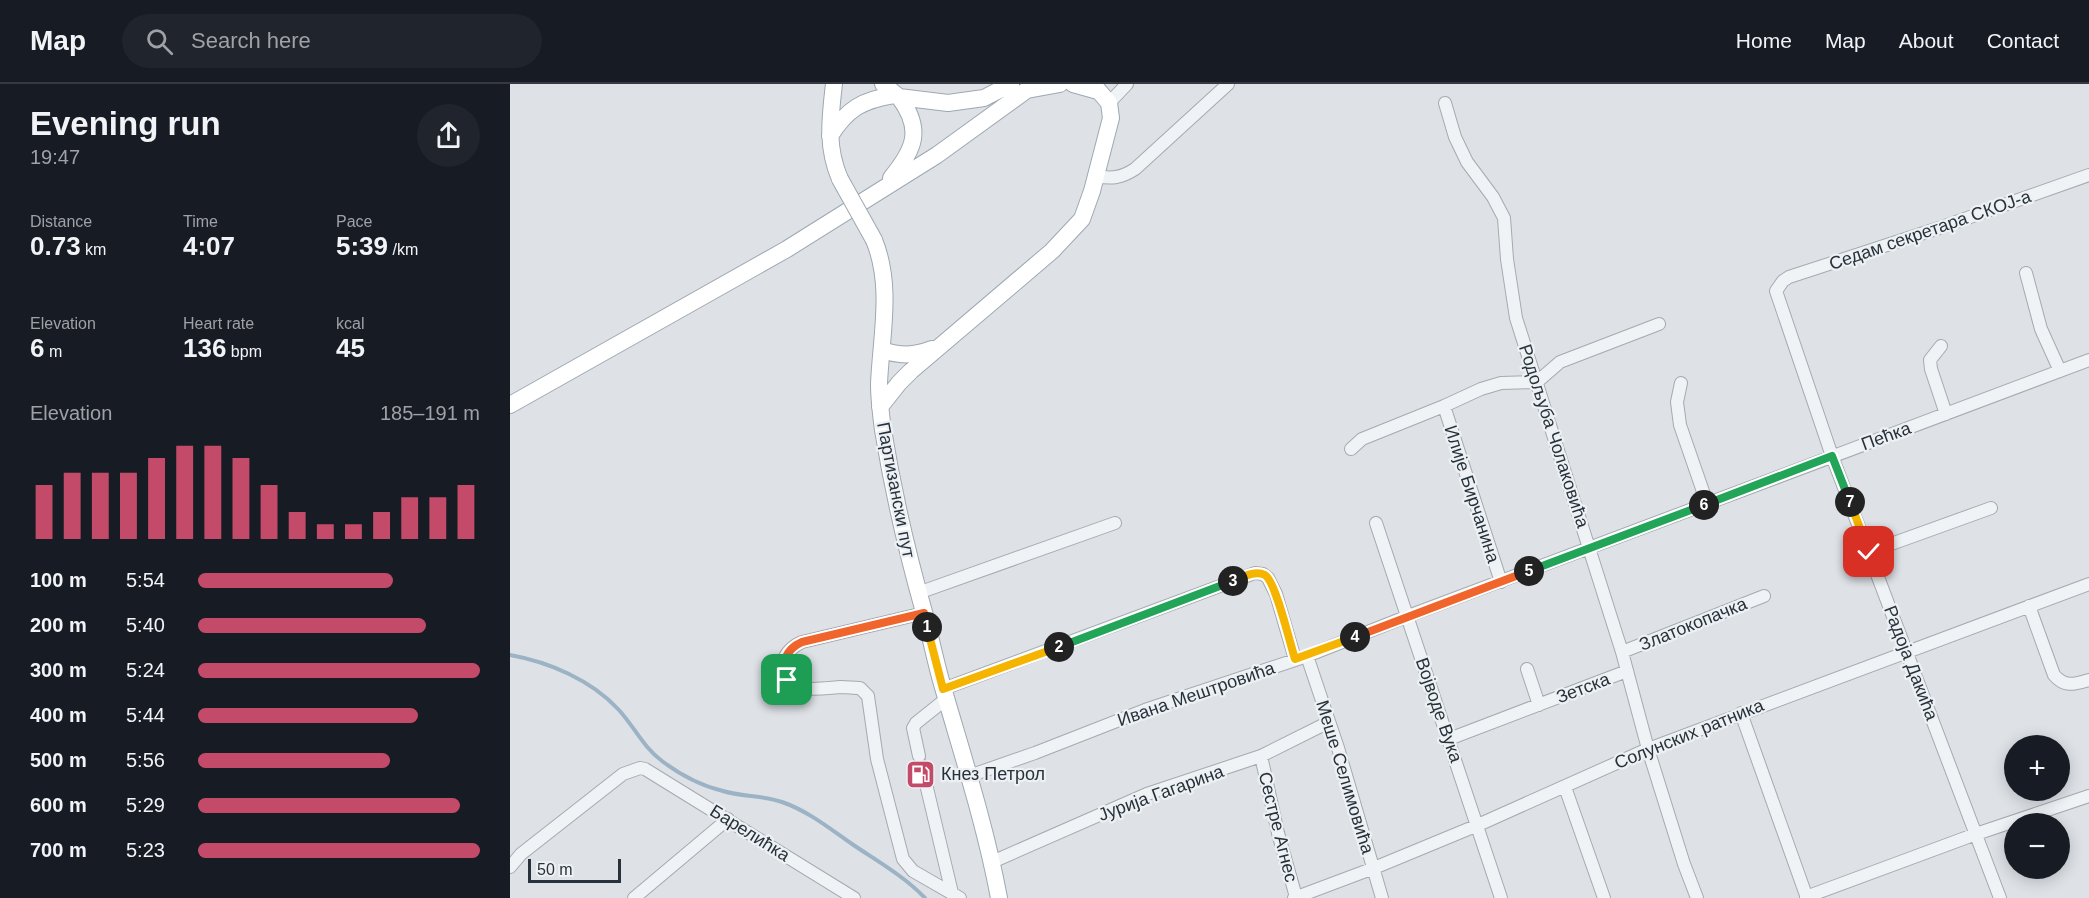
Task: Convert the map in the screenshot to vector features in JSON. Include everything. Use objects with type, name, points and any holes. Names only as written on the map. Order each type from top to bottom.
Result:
[{"type":"main road","name":"Партизански пут","points":[[834,84],[830,136],[832,159],[840,179],[874,240],[883,266],[884,320],[879,383],[880,406],[892,475],[918,593],[992,862],[999,898]]},
{"type":"main road","points":[[830,136],[841,118],[855,107],[892,92],[935,103],[960,103],[984,98],[1011,84]]},
{"type":"main road","points":[[510,405],[787,249],[937,155],[1031,87],[1060,84]]},
{"type":"main road","points":[[880,406],[899,383],[938,347],[1052,251],[1076,227],[1086,210],[1111,118],[1100,92],[1073,84]]},
{"type":"main road","points":[[884,187],[904,162],[912,144],[914,130],[912,118],[892,92]]},
{"type":"main road","points":[[882,350],[896,354],[915,355],[938,347]]},
{"type":"street","points":[[1100,92],[1127,84]]},
{"type":"street","points":[[1096,176],[1111,179],[1124,176],[1135,169],[1228,84]]},
{"type":"street","name":"Родољуба Чолаковића","points":[[1445,103],[1455,137],[1467,162],[1493,197],[1504,218],[1507,259],[1516,318],[1590,547],[1648,749],[1697,898]]},
{"type":"street","name":"Седам секретара СКОЈ-а","points":[[1776,291],[1789,277],[1939,228],[2089,175]]},
{"type":"street","points":[[2026,273],[2042,329],[2060,371]]},
{"type":"street","name":"Радоја Дакића","points":[[1776,291],[1832,456],[2000,898]]},
{"type":"street","points":[[1351,449],[1362,439],[1444,406],[1481,388],[1501,383],[1537,382],[1560,362],[1659,324]]},
{"type":"street","points":[[1941,346],[1930,360],[1946,414]]},
{"type":"street","name":"Пећка","points":[[1590,547],[2089,360]]},
{"type":"street","points":[[1681,383],[1677,402],[1680,425],[1707,503]]},
{"type":"street","name":"Илије Бирчанина","points":[[1444,406],[1500,582]]},
{"type":"street","points":[[1869,552],[1991,508]]},
{"type":"street","points":[[918,593],[1115,523]]},
{"type":"street","name":"Војводе Вука","points":[[1376,523],[1501,898]]},
{"type":"street","name":"Ивана Мештровића","points":[[969,776],[1145,710],[1301,658],[1590,547]]},
{"type":"street","name":"Меше Селимовића","points":[[944,694],[1212,588],[1254,573],[1263,574],[1268,578],[1276,594],[1329,722],[1382,898]]},
{"type":"street","name":"Солунских ратника","points":[[1295,898],[1478,825],[1648,749],[1906,650],[2089,584]]},
{"type":"street","name":"Златокопачка","points":[[1622,652],[1764,596]]},
{"type":"street","points":[[2029,606],[2054,675],[2058,680],[2071,685],[2089,680]]},
{"type":"street","points":[[924,613],[802,642],[788,652],[783,668],[787,680],[796,687],[818,690],[841,687],[860,688],[868,696],[877,759],[903,859],[913,871],[956,896]]},
{"type":"street","name":"Зетска","points":[[1527,669],[1539,705]]},
{"type":"street","name":"Зетска","points":[[1449,739],[1627,671]]},
{"type":"street","points":[[919,756],[913,728],[944,694]]},
{"type":"street","points":[[1741,713],[1807,897],[1976,834],[2089,796]]},
{"type":"street","name":"Јурија Гагарина","points":[[992,862],[1146,794],[1261,756],[1329,722]]},
{"type":"street","name":"Сестре Агнес","points":[[1261,756],[1295,898]]},
{"type":"street","name":"Барелићка","points":[[510,867],[521,854],[623,774],[640,768],[728,819],[854,898]]},
{"type":"street","points":[[926,784],[956,896]]},
{"type":"street","points":[[1565,787],[1604,898]]},
{"type":"street","points":[[633,898],[728,819]]},
{"type":"waterway","points":[[510,655],[540,662],[595,689],[618,709],[655,755],[683,775],[715,789],[775,800],[801,810],[890,869],[925,898]]},
{"type":"tunnel","points":[[919,756],[926,784]]},
{"type":"place","name":"Кнез Петрол","points":[[920,774]]},
{"type":"route","points":[[787,680],[783,662],[788,652],[802,642],[924,613],[943,689],[1254,573],[1263,574],[1268,578],[1276,594],[1295,659],[1832,456],[1869,552]]}]
